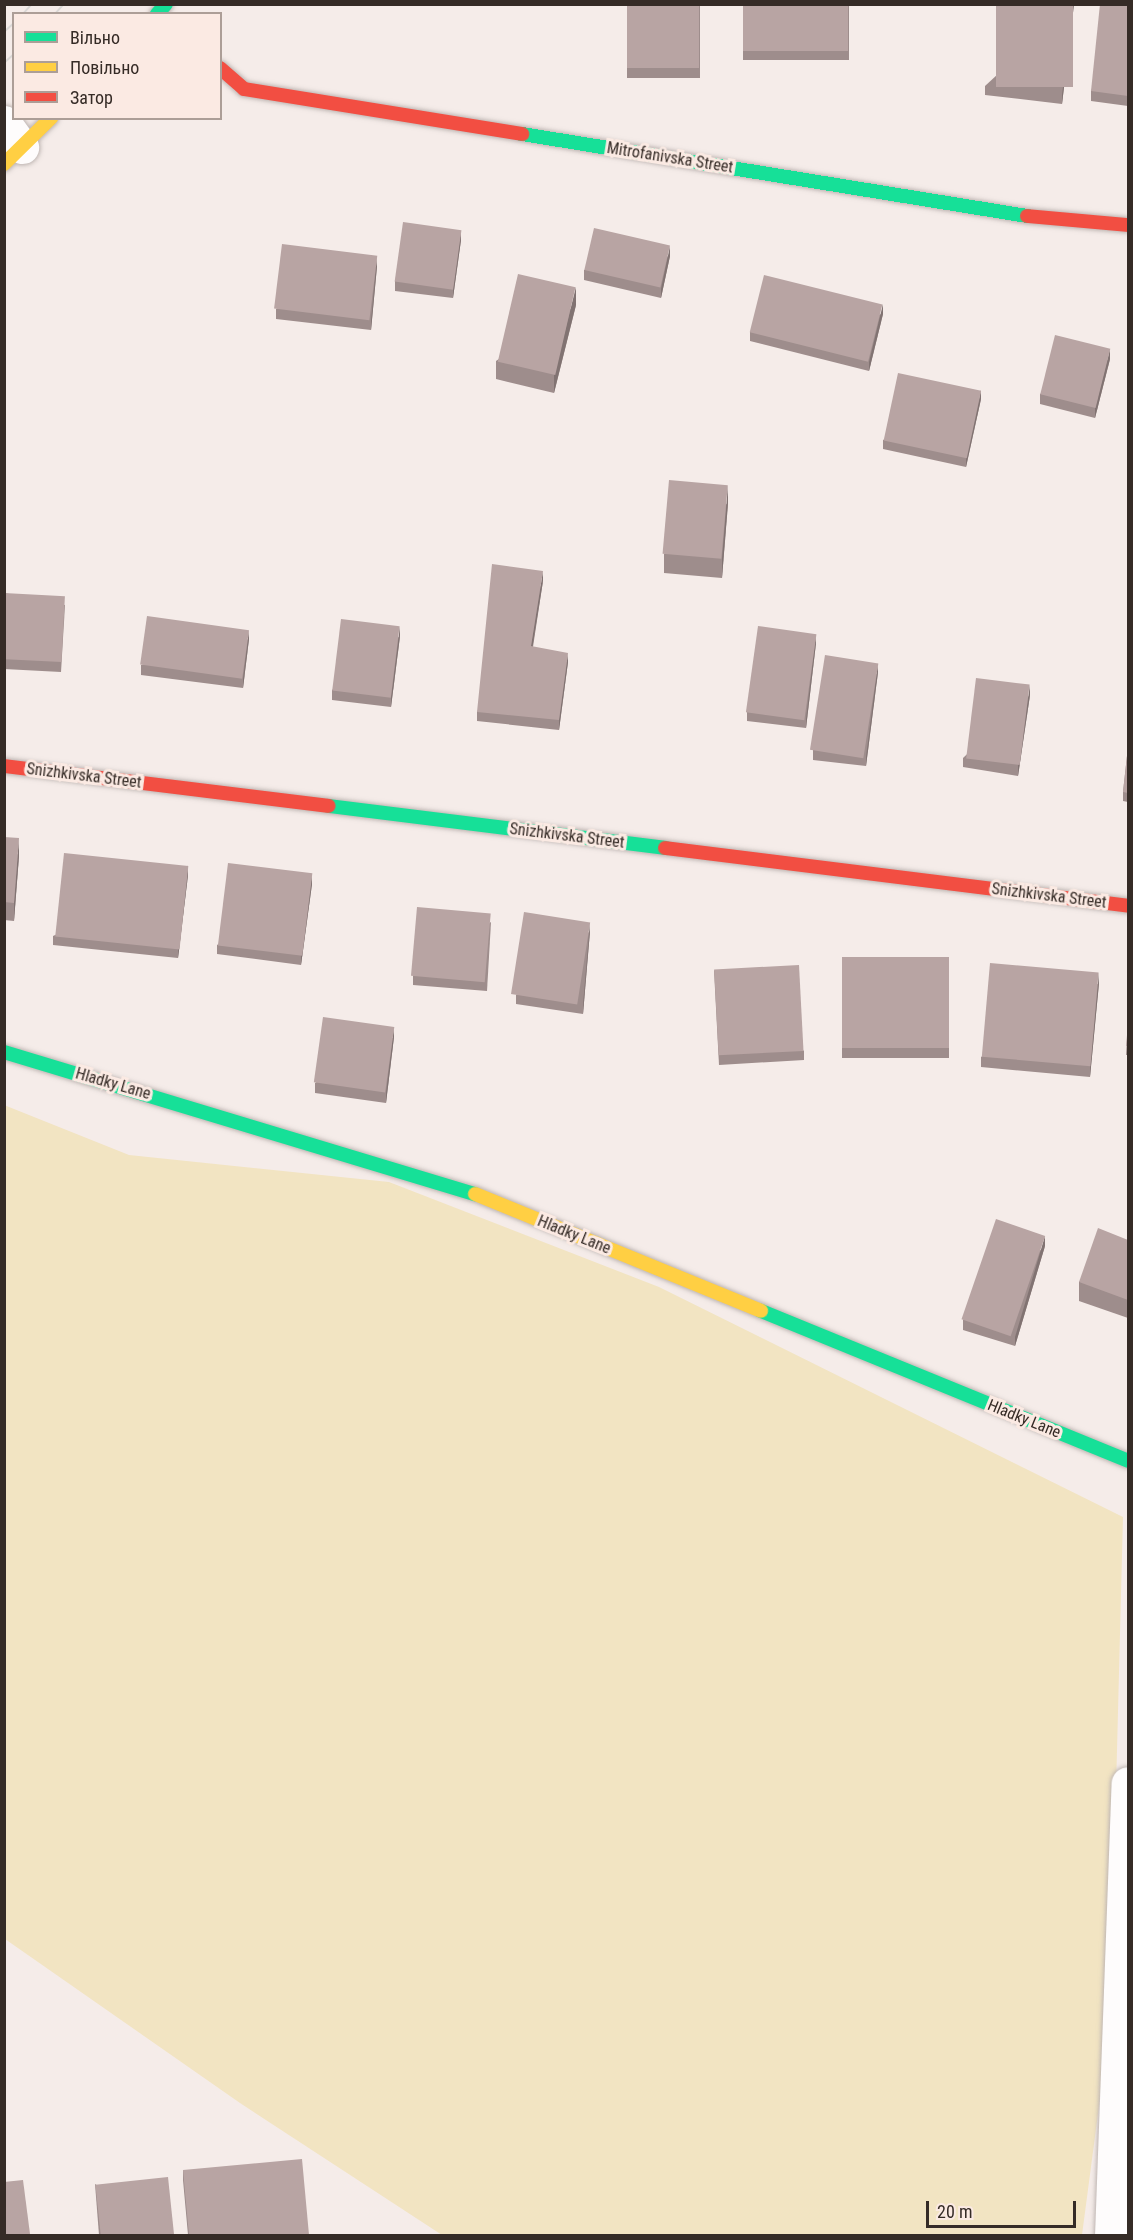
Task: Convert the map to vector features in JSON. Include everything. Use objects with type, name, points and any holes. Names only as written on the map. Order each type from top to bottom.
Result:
[{"type":"street","name":"Mitrofanivska Street","points":[[222,70],[244,89],[1030,216],[1128,225]]},
{"type":"street","points":[[10,144],[48,120]]},
{"type":"street","name":"Snizhkivska Street","points":[[4,766],[1128,906]]},
{"type":"street","name":"Hladky Lane","points":[[4,1052],[450,1184],[1128,1461]]},
{"type":"street","points":[[1111,2235],[1128,1783]]},
{"type":"shaded area","points":[[4,1105],[129,1155],[389,1182],[659,1287],[1123,1517],[1110,2023],[1082,2235],[442,2235],[240,2103],[5,1939]]},
{"type":"building","points":[[627,4],[699,4],[699,68],[627,68]]},
{"type":"building","points":[[743,4],[848,4],[848,51],[743,51]]},
{"type":"building","points":[[996,4],[1073,4],[1073,87],[996,87]]},
{"type":"building","points":[[1100,4],[1128,4],[1128,96],[1091,91]]},
{"type":"building","points":[[403,222],[461,230],[453,290],[395,281]]},
{"type":"building","points":[[594,228],[670,246],[660,287],[584,270]]},
{"type":"building","points":[[282,244],[377,256],[369,320],[274,309]]},
{"type":"building","points":[[518,274],[575,287],[555,375],[498,362]]},
{"type":"building","points":[[764,275],[882,305],[868,362],[750,332]]},
{"type":"building","points":[[1055,335],[1110,349],[1096,408],[1040,394]]},
{"type":"building","points":[[898,373],[981,391],[967,458],[884,440]]},
{"type":"building","points":[[669,480],[728,485],[721,559],[663,554]]},
{"type":"building","points":[[492,564],[543,571],[531,646],[568,653],[559,720],[477,712]]},
{"type":"building","points":[[4,593],[65,596],[61,662],[4,659]]},
{"type":"building","points":[[147,616],[249,630],[242,679],[140,665]]},
{"type":"building","points":[[341,619],[400,626],[391,698],[332,690]]},
{"type":"building","points":[[758,626],[816,634],[804,720],[746,712]]},
{"type":"building","points":[[825,655],[878,663],[863,758],[810,750]]},
{"type":"building","points":[[976,678],[1030,685],[1020,765],[966,758]]},
{"type":"building","points":[[1128,747],[1128,793],[1123,792]]},
{"type":"building","points":[[4,837],[19,838],[14,903],[4,902]]},
{"type":"building","points":[[64,853],[188,866],[180,950],[55,937]]},
{"type":"building","points":[[228,863],[312,873],[302,956],[218,945]]},
{"type":"building","points":[[417,907],[491,913],[485,982],[411,976]]},
{"type":"building","points":[[524,912],[590,922],[577,1004],[511,994]]},
{"type":"building","points":[[842,957],[949,957],[949,1048],[842,1048]]},
{"type":"building","points":[[990,963],[1099,972],[1090,1066],[982,1057]]},
{"type":"building","points":[[799,965],[804,1051],[719,1055],[714,969]]},
{"type":"building","points":[[323,1017],[394,1027],[385,1092],[314,1082]]},
{"type":"building","points":[[996,1219],[1045,1236],[1011,1336],[961,1319]]},
{"type":"building","points":[[1098,1228],[1128,1240],[1128,1300],[1079,1282]]},
{"type":"building","points":[[302,2159],[309,2235],[189,2235],[183,2170]]},
{"type":"building","points":[[168,2177],[174,2235],[101,2236],[95,2185]]},
{"type":"building","points":[[23,2180],[30,2234],[4,2235],[4,2182]]},
{"type":"tram line","points":[[25,12],[32,4]]},
{"type":"tram line","points":[[57,12],[64,4]]},
{"type":"tram line","points":[[4,32],[12,25]]},
{"type":"tram line","points":[[4,63],[12,56]]},
{"type":"traffic: fast","points":[[159,12],[166,4]]},
{"type":"traffic: fast","points":[[522,134],[1027,216]]},
{"type":"traffic: fast","points":[[329,806],[665,848]]},
{"type":"traffic: fast","points":[[4,1052],[475,1194]]},
{"type":"traffic: fast","points":[[761,1311],[1128,1461]]},
{"type":"traffic: slow","points":[[4,164],[49,120]]},
{"type":"traffic: slow","points":[[475,1194],[761,1311]]},
{"type":"traffic: jam","points":[[222,70],[244,89],[522,134]]},
{"type":"traffic: jam","points":[[1027,216],[1128,225]]},
{"type":"traffic: jam","points":[[4,766],[329,806]]},
{"type":"traffic: jam","points":[[665,848],[1128,906]]}]
